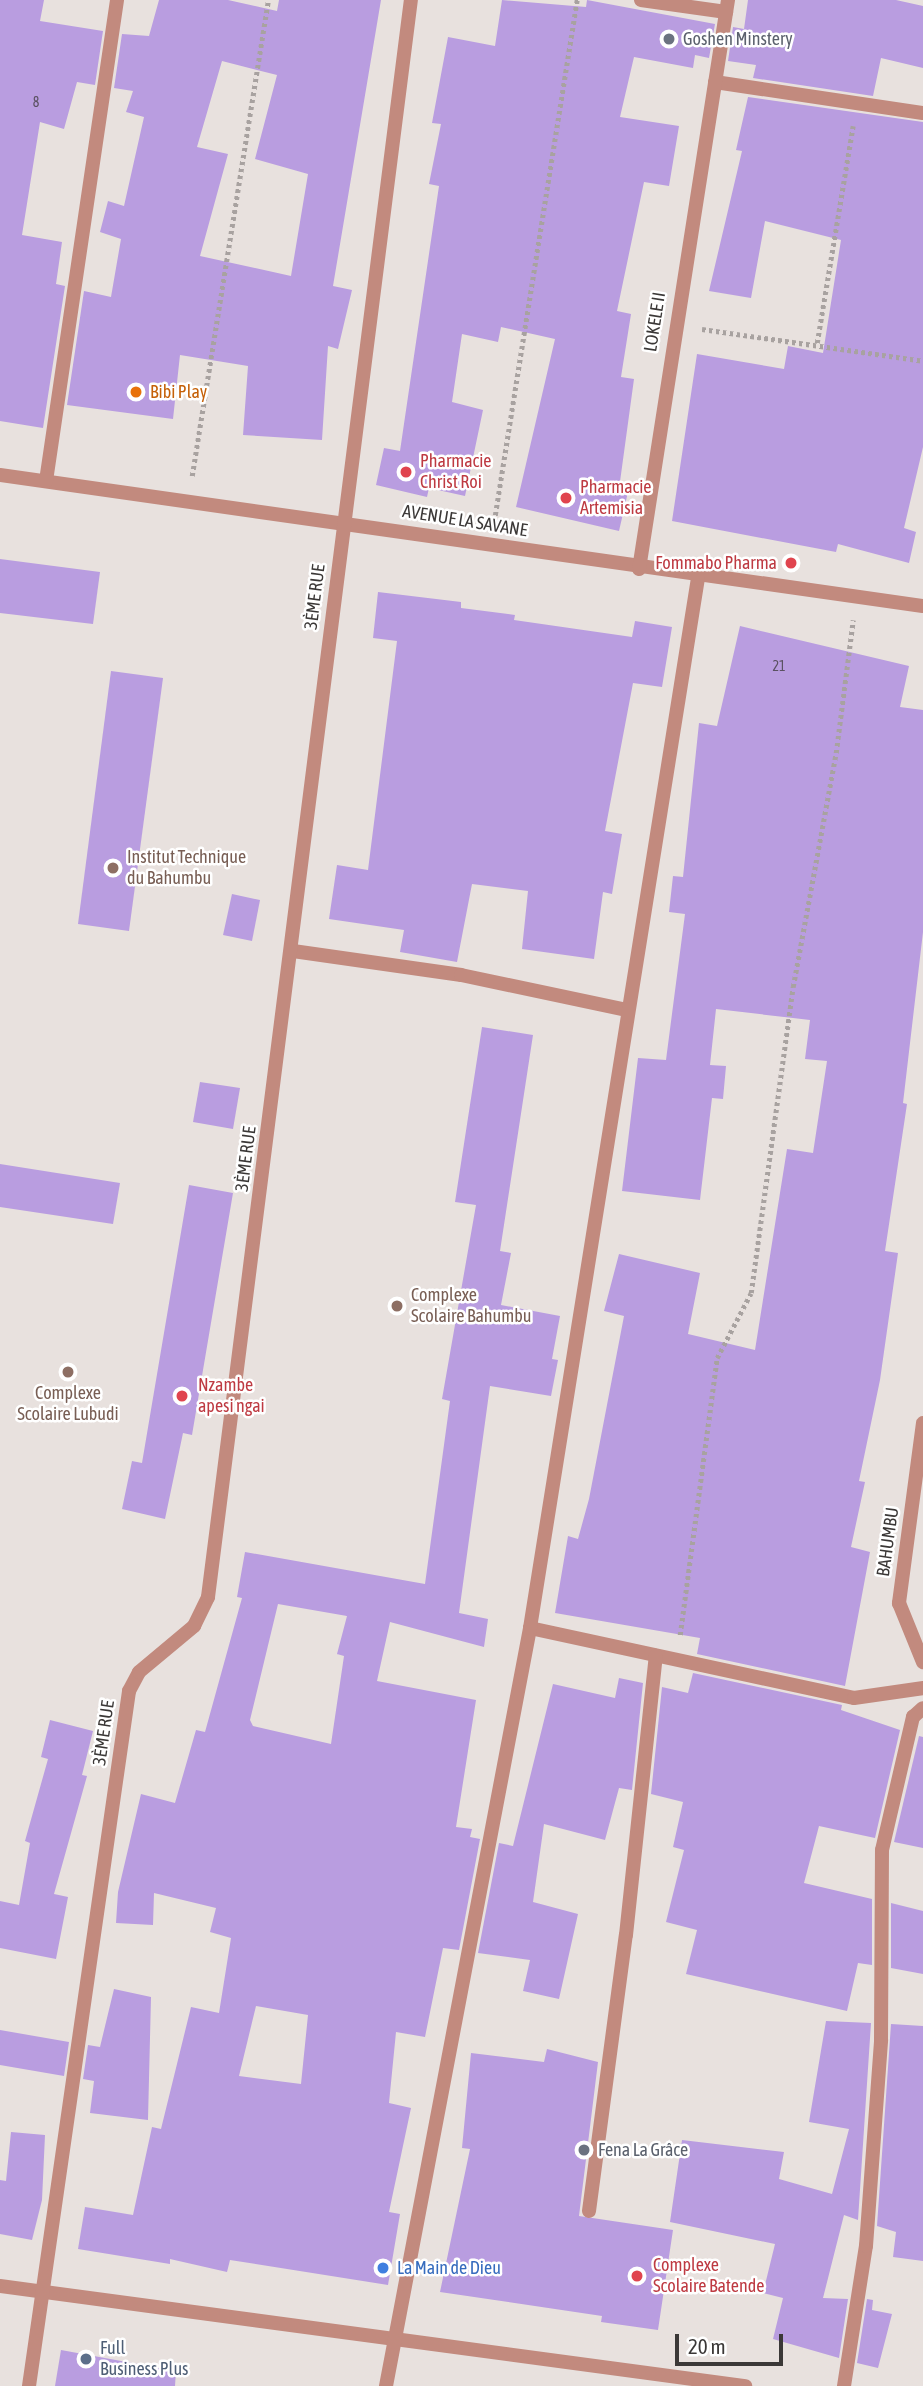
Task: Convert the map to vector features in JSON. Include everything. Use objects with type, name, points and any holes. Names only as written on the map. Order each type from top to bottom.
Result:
[{"type":"street","points":[[46,481],[117,0]]},
{"type":"street","name":"3ÈME RUE","points":[[29,2386],[129,1691],[139,1672],[194,1626],[208,1597],[293,951],[344,522],[411,0]]},
{"type":"street","name":"LOKELE II","points":[[639,569],[674,326],[727,6],[640,0]]},
{"type":"street","points":[[715,82],[923,113]]},
{"type":"street","name":"AVENUE LA SAVANE","points":[[0,475],[344,522],[698,578],[923,606]]},
{"type":"street","points":[[386,2386],[393,2336],[530,1628],[698,578]]},
{"type":"street","points":[[293,951],[461,975],[627,1010]]},
{"type":"street","name":"BAHUMBU","points":[[923,1423],[899,1603],[923,1662]]},
{"type":"street","points":[[530,1628],[854,1698],[923,1688]]},
{"type":"street","points":[[589,2211],[626,1935],[656,1656]]},
{"type":"street","points":[[844,2386],[866,2246],[881,2040],[882,1850],[914,1717],[923,1708]]},
{"type":"street","points":[[0,2286],[393,2336],[745,2386]]},
{"type":"path","points":[[188,499],[268,0]]},
{"type":"path","points":[[491,544],[577,0]]},
{"type":"path","points":[[817,343],[856,104]]},
{"type":"path","points":[[674,326],[817,343],[923,361]]},
{"type":"path","points":[[677,1660],[717,1359],[751,1293],[754,1280],[793,987],[834,765],[856,599]]},
{"type":"building","points":[[0,0],[44,0],[40,21],[103,31],[95,85],[77,82],[64,129],[40,122],[22,235],[62,242],[56,284],[65,286],[43,428],[0,421]]},
{"type":"building","points":[[159,0],[228,0],[277,11],[279,0],[381,0],[333,286],[352,290],[338,349],[328,346],[322,440],[243,435],[248,366],[180,355],[173,419],[67,405],[84,291],[111,297],[121,239],[100,232],[108,201],[124,206],[144,117],[126,112],[133,91],[114,88],[122,34],[149,36]],"holes":[[[222,61],[277,75],[255,159],[308,174],[291,276],[200,256],[228,154],[197,147]]]},
{"type":"building","points":[[502,0],[586,7],[587,0],[715,24],[709,58],[695,55],[693,68],[634,57],[620,117],[679,126],[669,186],[644,182],[617,311],[631,314],[621,377],[634,379],[619,489],[628,492],[619,531],[516,507],[555,339],[501,327],[498,342],[462,334],[452,402],[483,410],[465,496],[429,488],[427,497],[376,485],[384,448],[400,451],[439,186],[429,184],[441,124],[432,123],[448,37],[495,46]]},
{"type":"building","points":[[748,0],[896,0],[923,6],[923,68],[881,58],[873,96],[753,78],[756,65],[728,61],[733,27],[744,29]]},
{"type":"building","points":[[748,97],[923,122],[923,447],[904,528],[916,532],[909,563],[838,544],[836,552],[672,521],[697,354],[784,369],[788,346],[823,353],[841,240],[765,221],[751,298],[709,291],[742,151],[736,150]]},
{"type":"building","points":[[0,559],[100,572],[93,624],[0,613]]},
{"type":"building","points":[[378,592],[461,602],[461,608],[515,615],[514,620],[632,637],[635,621],[672,627],[662,687],[633,683],[605,831],[622,834],[612,894],[603,892],[594,959],[522,949],[528,891],[472,884],[457,962],[400,952],[404,930],[329,919],[337,865],[368,870],[397,641],[373,638]]},
{"type":"building","points":[[740,626],[909,666],[900,707],[923,710],[923,932],[903,1103],[907,1104],[885,1251],[898,1253],[880,1380],[859,1481],[865,1482],[851,1547],[870,1552],[845,1686],[697,1654],[700,1638],[555,1613],[568,1536],[578,1539],[589,1499],[624,1316],[604,1311],[619,1254],[700,1273],[688,1334],[755,1350],[787,1149],[813,1153],[827,1061],[805,1059],[810,1020],[716,1009],[710,1065],[726,1066],[723,1099],[712,1098],[700,1200],[622,1191],[638,1058],[666,1060],[685,914],[669,912],[673,876],[683,877],[699,723],[717,726]]},
{"type":"building","points":[[111,671],[163,678],[129,931],[78,924]]},
{"type":"building","points":[[232,894],[260,900],[252,941],[223,935]]},
{"type":"building","points":[[482,1027],[533,1035],[500,1251],[511,1253],[501,1305],[560,1316],[552,1359],[558,1360],[551,1396],[490,1386],[459,1613],[488,1619],[484,1647],[390,1622],[377,1681],[476,1700],[456,1827],[472,1829],[470,1837],[480,1839],[459,1950],[443,1948],[425,2037],[396,2032],[389,2103],[411,2108],[389,2212],[400,2214],[388,2285],[230,2260],[227,2272],[170,2259],[170,2264],[78,2249],[85,2207],[133,2215],[152,2127],[161,2129],[191,2007],[219,2013],[231,1938],[210,1932],[216,1908],[154,1893],[153,1925],[116,1923],[118,1892],[141,1794],[175,1803],[196,1730],[205,1732],[242,1598],[237,1597],[245,1552],[425,1584],[450,1401],[442,1399],[476,1205],[455,1202]],"holes":[[[278,1604],[347,1616],[337,1654],[344,1656],[331,1744],[253,1726],[250,1720]],[[256,2006],[308,2015],[301,2084],[239,2076]]]},
{"type":"building","points":[[200,1082],[240,1088],[233,1129],[193,1122]]},
{"type":"building","points":[[0,1164],[120,1183],[113,1224],[0,1207]]},
{"type":"building","points":[[189,1185],[233,1193],[192,1435],[183,1433],[165,1519],[122,1509],[132,1461],[142,1463]]},
{"type":"building","points":[[693,1673],[842,1705],[841,1710],[900,1730],[875,1838],[819,1826],[804,1883],[872,1899],[872,1965],[858,1963],[847,2011],[686,1974],[697,1930],[666,1922],[684,1850],[673,1847],[683,1802],[651,1794],[662,1687],[688,1693]]},
{"type":"building","points":[[619,1678],[643,1683],[632,1790],[619,1788],[605,1840],[544,1824],[533,1902],[578,1914],[559,1999],[523,1991],[530,1960],[478,1953],[499,1843],[513,1846],[553,1684],[615,1698]]},
{"type":"building","points":[[50,1720],[93,1731],[82,1775],[87,1776],[54,1894],[68,1897],[56,1959],[0,1948],[0,1901],[19,1905],[30,1843],[25,1841],[48,1759],[41,1757]]},
{"type":"building","points":[[919,1736],[923,1737],[923,1848],[894,1842]]},
{"type":"building","points":[[891,1903],[923,1911],[923,1974],[891,1968]]},
{"type":"building","points":[[114,1989],[151,1997],[148,2120],[90,2113],[94,2081],[83,2079],[88,2045],[100,2047]]},
{"type":"building","points":[[826,2021],[871,2023],[858,2220],[844,2215],[823,2298],[848,2299],[839,2358],[773,2339],[783,2298],[763,2293],[775,2244],[670,2222],[682,2140],[784,2152],[779,2179],[832,2194],[849,2129],[809,2122]]},
{"type":"building","points":[[891,2024],[923,2026],[923,2261],[893,2257],[896,2232],[877,2226]]},
{"type":"building","points":[[0,2030],[69,2042],[64,2076],[0,2065]]},
{"type":"building","points":[[547,2049],[598,2062],[579,2216],[673,2230],[658,2330],[601,2322],[602,2316],[440,2292],[470,2149],[462,2148],[471,2053],[544,2062]]},
{"type":"building","points":[[11,2132],[45,2135],[42,2200],[32,2240],[0,2234],[0,2180],[6,2181]]},
{"type":"building","points":[[867,2299],[873,2300],[872,2310],[892,2314],[878,2368],[857,2363]]},
{"type":"building","name":"Full Business Plus","points":[[61,2350],[176,2371],[175,2386],[55,2386]]},
{"type":"place","name":"Goshen Minstery","points":[[669,39]]},
{"type":"place","name":"Bibi Play","points":[[136,392]]},
{"type":"place","name":"Pharmacie Christ Roi","points":[[406,472]]},
{"type":"place","name":"Pharmacie Artemisia","points":[[566,498]]},
{"type":"place","name":"Fommabo Pharma","points":[[791,563]]},
{"type":"place","name":"Institut Technique du Bahumbu","points":[[113,868]]},
{"type":"place","name":"Complexe Scolaire Bahumbu","points":[[397,1306]]},
{"type":"place","name":"Complexe Scolaire Lubudi","points":[[68,1372]]},
{"type":"place","name":"Nzambe apesi ngai","points":[[182,1396]]},
{"type":"place","name":"Fena La Grâce","points":[[584,2150]]},
{"type":"place","name":"La Main de Dieu","points":[[383,2268]]},
{"type":"place","name":"Complexe Scolaire Batende","points":[[637,2276]]},
{"type":"place","name":"Full Business Plus","points":[[86,2359]]}]
